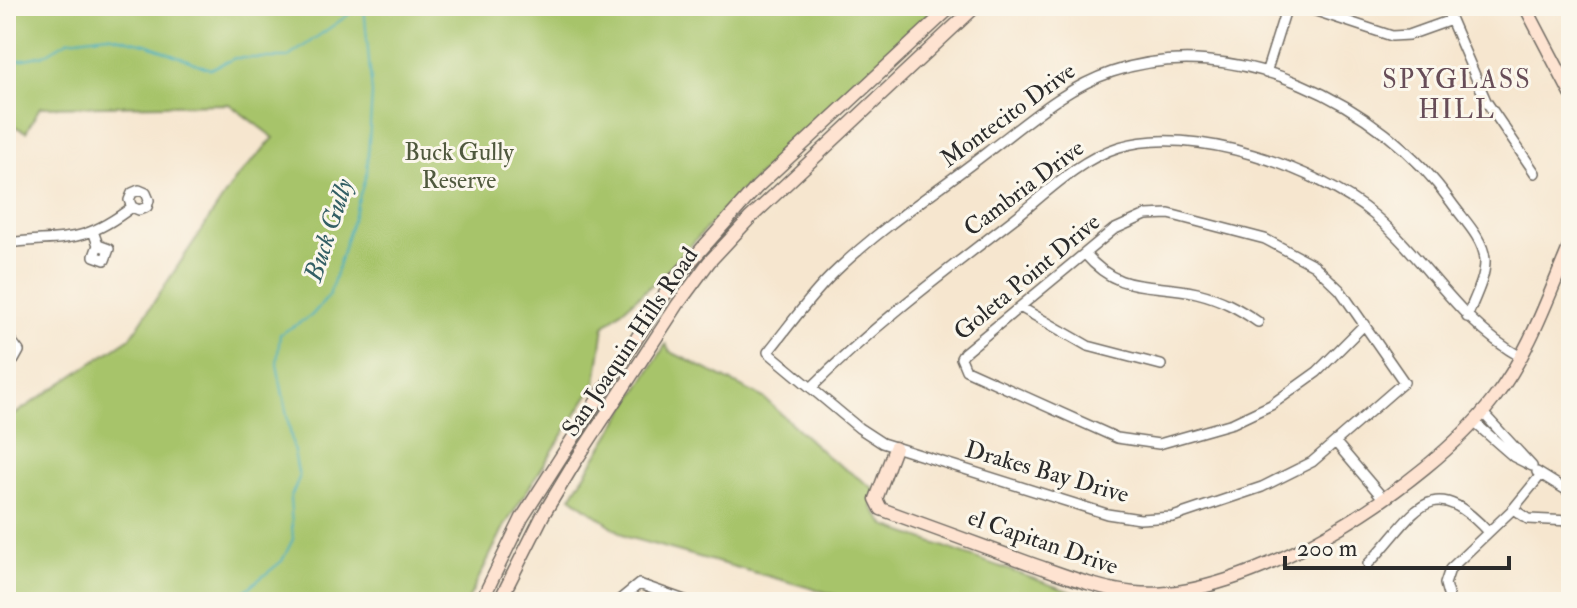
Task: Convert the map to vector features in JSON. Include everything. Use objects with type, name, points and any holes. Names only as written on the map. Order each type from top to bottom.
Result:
[{"type":"main road","name":"San Joaquin Hills Road","points":[[481,602],[537,492],[674,280],[757,187],[952,6]]},
{"type":"main road","name":"San Joaquin Hills Road","points":[[499,602],[543,515],[575,462],[709,262],[749,219],[976,6]]},
{"type":"main road","points":[[1525,6],[1570,91]]},
{"type":"main road","name":"el Capitan Drive","points":[[895,448],[877,505],[1115,591],[1157,594],[1200,589],[1286,556],[1325,535],[1443,453],[1479,418],[1521,357],[1571,243]]},
{"type":"street","points":[[1266,73],[1287,6]]},
{"type":"street","points":[[1301,6],[1392,36],[1409,35],[1451,20]]},
{"type":"street","points":[[1445,6],[1486,101],[1535,173]]},
{"type":"street","name":"Montecito Drive","points":[[768,352],[843,264],[1076,87],[1115,71],[1165,62],[1209,62],[1266,73],[1370,121],[1428,171],[1483,252],[1482,276],[1467,317]]},
{"type":"street","name":"Cambria Drive","points":[[811,388],[898,309],[1082,165],[1119,147],[1147,141],[1184,142],[1233,150],[1334,188],[1373,214],[1467,317],[1493,340],[1521,357]]},
{"type":"street","points":[[6,243],[69,240],[93,231],[132,207]]},
{"type":"street","name":"Goleta Point Drive","points":[[1365,324],[1317,372],[1271,405],[1233,423],[1159,444],[1117,438],[972,373],[962,365],[964,353],[1085,254],[1133,219],[1160,214],[1182,216],[1265,239],[1299,254],[1340,290],[1365,324],[1404,382]]},
{"type":"street","points":[[93,231],[98,245]]},
{"type":"street","points":[[1085,254],[1113,280],[1212,297],[1231,304],[1258,322]]},
{"type":"street","points":[[1020,307],[1088,346],[1161,365]]},
{"type":"street","points":[[6,344],[13,343],[19,351],[14,360],[6,359]]},
{"type":"street","name":"Drakes Bay Drive","points":[[768,352],[859,428],[895,448],[1107,514],[1156,519],[1189,514],[1262,487],[1312,462],[1337,444],[1404,382]]},
{"type":"street","points":[[1479,418],[1540,476],[1571,493]]},
{"type":"street","points":[[1337,444],[1382,497]]},
{"type":"street","points":[[1450,602],[1445,584],[1450,569],[1513,509],[1540,476]]},
{"type":"street","points":[[1368,564],[1386,546],[1398,526],[1433,501],[1446,501],[1465,508],[1488,532]]},
{"type":"street","points":[[1513,509],[1528,519],[1571,521]]},
{"type":"street","points":[[617,602],[639,584],[690,602]]},
{"type":"green space","name":"Buck Gully Reserve","points":[[6,6],[937,6],[879,66],[741,191],[663,275],[604,326],[596,383],[504,527],[467,602],[6,602],[6,420],[130,338],[235,180],[274,138],[229,104],[40,107],[26,132],[6,122]]},
{"type":"green space","points":[[1571,276],[1571,320],[1559,319]]},
{"type":"green space","points":[[666,344],[669,351],[764,398],[828,457],[876,490],[872,507],[886,526],[1099,602],[861,602],[627,537],[571,497]]},
{"type":"waterway","points":[[6,63],[44,55],[69,40],[108,35],[149,45],[210,69],[235,58],[287,58],[361,6]]},
{"type":"waterway","name":"Buck Gully","points":[[231,602],[282,561],[293,539],[290,499],[299,478],[277,364],[280,334],[311,316],[329,296],[367,172],[372,94],[364,6]]},
{"type":"district","name":"SPYGLASS HILL","points":[[1457,95]]}]
